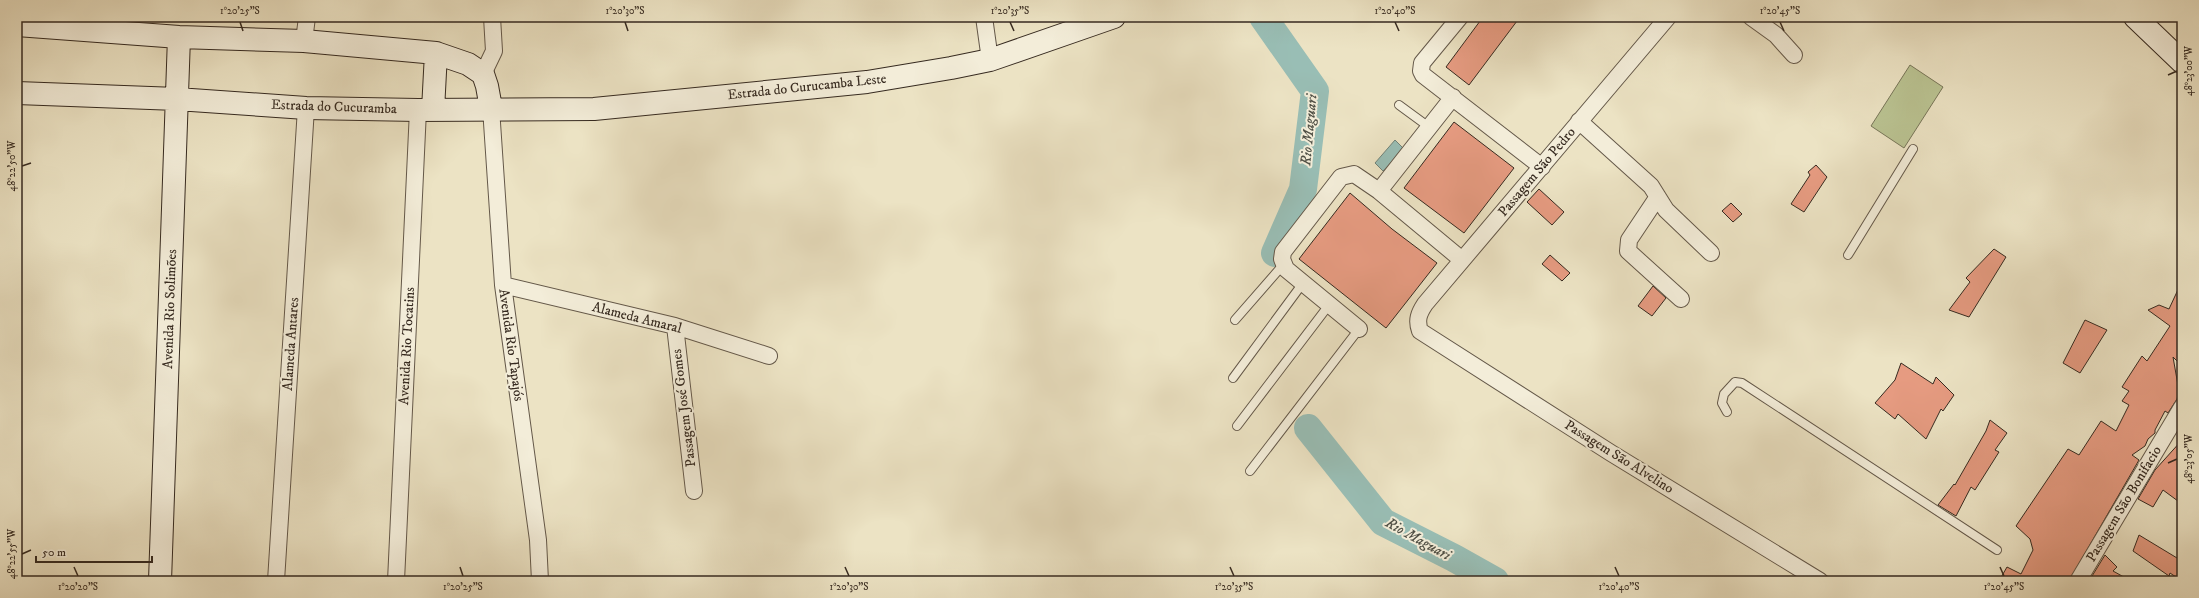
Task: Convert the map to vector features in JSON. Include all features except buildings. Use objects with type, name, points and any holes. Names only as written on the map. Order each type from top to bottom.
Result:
[{"type":"main road","name":"Estrada do Curucamba Leste","points":[[491,108],[602,108],[867,82],[990,60],[1114,17]]},
{"type":"main road","points":[[2135,17],[2181,60]]},
{"type":"main road","points":[[17,24],[180,37],[304,41],[436,53],[468,64],[483,74],[491,108]]},
{"type":"main road","name":"Avenida Rio Solimões","points":[[160,581],[180,37]]},
{"type":"main road","points":[[426,110],[436,53]]},
{"type":"main road","name":"Estrada do Cucuramba","points":[[17,93],[177,99],[306,108],[426,110],[491,108]]},
{"type":"street","points":[[304,41],[307,17]]},
{"type":"street","points":[[483,74],[494,51],[492,17]]},
{"type":"street","points":[[984,17],[990,60]]},
{"type":"street","points":[[1460,17],[1421,67],[1423,75],[1542,167]]},
{"type":"street","name":"Passagem São Pedro","points":[[1420,331],[1417,324],[1418,315],[1425,304],[1668,17]]},
{"type":"street","points":[[1751,17],[1776,36],[1794,55]]},
{"type":"street","points":[[1379,190],[1453,97]]},
{"type":"street","name":"Alameda Antares","points":[[276,581],[306,108]]},
{"type":"street","name":"Avenida Rio Tapajós","points":[[491,108],[503,285],[538,540],[540,581]]},
{"type":"street","name":"Avenida Rio Tocatins","points":[[396,581],[426,110]]},
{"type":"street","points":[[1580,121],[1651,186],[1657,198],[1666,210],[1711,253]]},
{"type":"street","points":[[1359,329],[1283,265],[1283,252],[1341,177],[1354,174],[1379,190],[1462,260]]},
{"type":"street","points":[[1657,198],[1628,240],[1628,251],[1681,299]]},
{"type":"street","name":"Alameda Amaral","points":[[503,285],[675,326],[769,356]]},
{"type":"street","name":"Passagem José Gomes","points":[[675,326],[694,491]]},
{"type":"street","name":"Passagem São Alvelino","points":[[1420,331],[1611,453],[1820,581]]},
{"type":"street","name":"Passagem São Bonifacio","points":[[2078,581],[2182,407]]},
{"type":"lane","points":[[1399,105],[1429,127]]},
{"type":"lane","points":[[1848,255],[1913,149]]},
{"type":"lane","points":[[1234,320],[1283,265]]},
{"type":"lane","points":[[1233,378],[1303,283]]},
{"type":"lane","points":[[1237,426],[1329,305]]},
{"type":"lane","points":[[1250,471],[1359,329]]},
{"type":"lane","points":[[1727,412],[1722,403],[1724,394],[1732,384],[1742,382],[1997,550]]},
{"type":"green space","points":[[1910,65],[1943,87],[1904,148],[1871,126]]},
{"type":"water","points":[[1395,140],[1404,149],[1383,171],[1375,163]]},
{"type":"waterway","name":"Rio Maguari","points":[[1263,17],[1315,91],[1303,189],[1275,253]]},
{"type":"waterway","name":"Rio Maguari","points":[[1308,428],[1383,522],[1454,558],[1495,581]]}]
